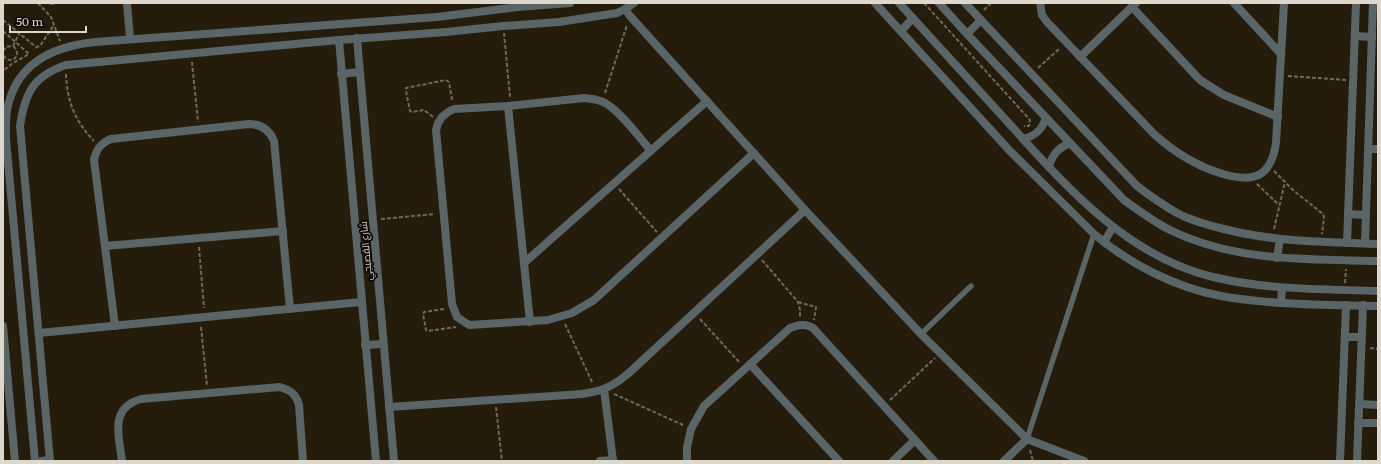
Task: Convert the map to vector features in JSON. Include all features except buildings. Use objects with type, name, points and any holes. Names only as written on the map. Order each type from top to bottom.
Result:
[{"type":"street","points":[[127,3],[130,39]]},
{"type":"street","points":[[35,461],[6,139],[6,115],[14,89],[26,71],[40,58],[62,48],[85,43],[437,17],[517,5],[570,3]]},
{"type":"street","points":[[41,461],[50,461],[20,126],[26,97],[33,86],[42,77],[53,69],[66,65],[357,38],[558,22],[627,12],[634,3]]},
{"type":"street","points":[[875,3],[1009,150],[1094,234],[1138,264],[1159,275],[1189,287],[1219,296],[1258,302],[1378,306]]},
{"type":"street","points":[[899,3],[1023,139],[1085,203],[1113,227],[1136,243],[1160,257],[1212,277],[1260,286],[1282,288],[1378,291]]},
{"type":"street","points":[[939,3],[1124,200],[1150,219],[1170,230],[1215,247],[1244,253],[1277,258],[1378,261]]},
{"type":"street","points":[[965,3],[1137,186],[1160,203],[1179,214],[1199,222],[1247,235],[1276,239],[1378,244]]},
{"type":"street","points":[[1040,3],[1042,15],[1154,134],[1170,148],[1188,160],[1207,169],[1237,178],[1250,178],[1261,174],[1269,166],[1276,149],[1284,3]]},
{"type":"street","points":[[1234,3],[1281,54]]},
{"type":"street","points":[[1347,243],[1356,3]]},
{"type":"street","points":[[1365,243],[1373,3]]},
{"type":"street","points":[[1080,57],[1134,5],[1200,80],[1224,95],[1278,117]]},
{"type":"street","points":[[627,12],[805,210],[920,334],[1027,439],[1084,461]]},
{"type":"street","points":[[437,17],[446,32]]},
{"type":"street","points":[[901,31],[913,18]]},
{"type":"street","points":[[967,34],[981,20]]},
{"type":"street","points":[[1354,36],[1372,37]]},
{"type":"street","name":"شارع القصبجي","points":[[357,38],[394,461]]},
{"type":"street","name":"شارع القصبجي","points":[[339,40],[376,461]]},
{"type":"street","points":[[341,74],[359,72]]},
{"type":"street","points":[[651,151],[614,109],[595,99],[584,98],[510,106],[454,109],[448,112],[438,123],[436,130],[453,307],[457,317],[469,325],[548,320],[572,313],[594,300],[754,153]]},
{"type":"street","points":[[524,263],[707,101]]},
{"type":"street","points":[[510,106],[530,322]]},
{"type":"street","points":[[1023,139],[1031,137],[1038,132],[1043,126],[1046,118]]},
{"type":"street","points":[[115,326],[94,160],[99,146],[111,139],[256,124],[262,126],[272,134],[275,147],[290,309]]},
{"type":"street","points":[[1369,128],[1378,129]]},
{"type":"street","points":[[1049,166],[1051,158],[1056,151],[1062,146],[1070,143]]},
{"type":"street","points":[[1368,149],[1378,149]]},
{"type":"street","points":[[389,407],[600,391],[620,381],[805,210]]},
{"type":"street","points":[[1348,214],[1366,215]]},
{"type":"street","points":[[1104,242],[1113,227]]},
{"type":"street","points":[[105,246],[283,231]]},
{"type":"street","points":[[1276,239],[1277,258]]},
{"type":"street","points":[[1281,303],[1282,288]]},
{"type":"street","points":[[39,333],[361,302]]},
{"type":"street","points":[[1340,461],[1346,305]]},
{"type":"street","points":[[1357,461],[1363,305]]},
{"type":"street","points":[[687,461],[687,447],[691,429],[704,406],[790,328],[797,325],[805,325],[813,328],[934,461]]},
{"type":"street","points":[[3,326],[15,461]]},
{"type":"street","points":[[1345,337],[1361,337]]},
{"type":"street","points":[[365,345],[383,344]]},
{"type":"street","points":[[747,366],[839,461]]},
{"type":"street","points":[[122,461],[118,422],[121,413],[126,406],[133,401],[141,399],[280,387],[287,389],[297,398],[299,405],[303,461]]},
{"type":"street","points":[[600,391],[613,460],[600,461]]},
{"type":"street","points":[[1359,404],[1378,404]]},
{"type":"street","points":[[1358,423],[1378,424]]},
{"type":"street","points":[[1004,461],[1027,439]]},
{"type":"street","points":[[893,461],[915,440]]},
{"type":"lane","points":[[1027,439],[1094,234]]},
{"type":"lane","points":[[920,334],[971,286]]},
{"type":"path","points":[[38,3],[51,17],[62,48]]},
{"type":"path","points":[[51,3],[55,3]]},
{"type":"path","points":[[924,3],[1030,120],[1029,126],[1023,126]]},
{"type":"path","points":[[602,102],[627,12]]},
{"type":"path","points":[[3,20],[34,46],[39,46],[54,25]]},
{"type":"path","points":[[503,26],[510,106]]},
{"type":"path","points":[[3,31],[29,54],[13,63],[3,71]]},
{"type":"path","points":[[13,46],[19,34]]},
{"type":"path","points":[[1032,74],[1066,42]]},
{"type":"path","points":[[3,51],[6,47],[13,46]]},
{"type":"path","points":[[3,55],[8,60],[14,59],[17,51],[13,46]]},
{"type":"path","points":[[192,53],[199,130]]},
{"type":"path","points":[[66,65],[67,91],[73,112],[84,130],[99,146]]},
{"type":"path","points":[[1280,75],[1353,80]]},
{"type":"path","points":[[438,123],[426,110],[410,111],[406,88],[446,80],[449,82],[454,109]]},
{"type":"path","points":[[1269,166],[1293,190],[1323,214],[1324,217],[1321,241]]},
{"type":"path","points":[[1250,178],[1279,206]]},
{"type":"path","points":[[1276,239],[1279,206],[1285,182]]},
{"type":"path","points":[[614,184],[662,237]]},
{"type":"path","points":[[372,220],[444,213]]},
{"type":"path","points":[[199,238],[207,393]]},
{"type":"path","points":[[758,254],[798,302],[800,314],[797,325]]},
{"type":"path","points":[[1345,290],[1346,260]]},
{"type":"path","points":[[798,302],[816,308],[813,328]]},
{"type":"path","points":[[453,307],[424,312],[423,314],[426,330],[429,331],[469,325]]},
{"type":"path","points":[[694,313],[747,366]]},
{"type":"path","points":[[562,316],[600,391],[691,429]]},
{"type":"path","points":[[884,406],[940,353]]},
{"type":"path","points":[[495,400],[502,461]]}]
